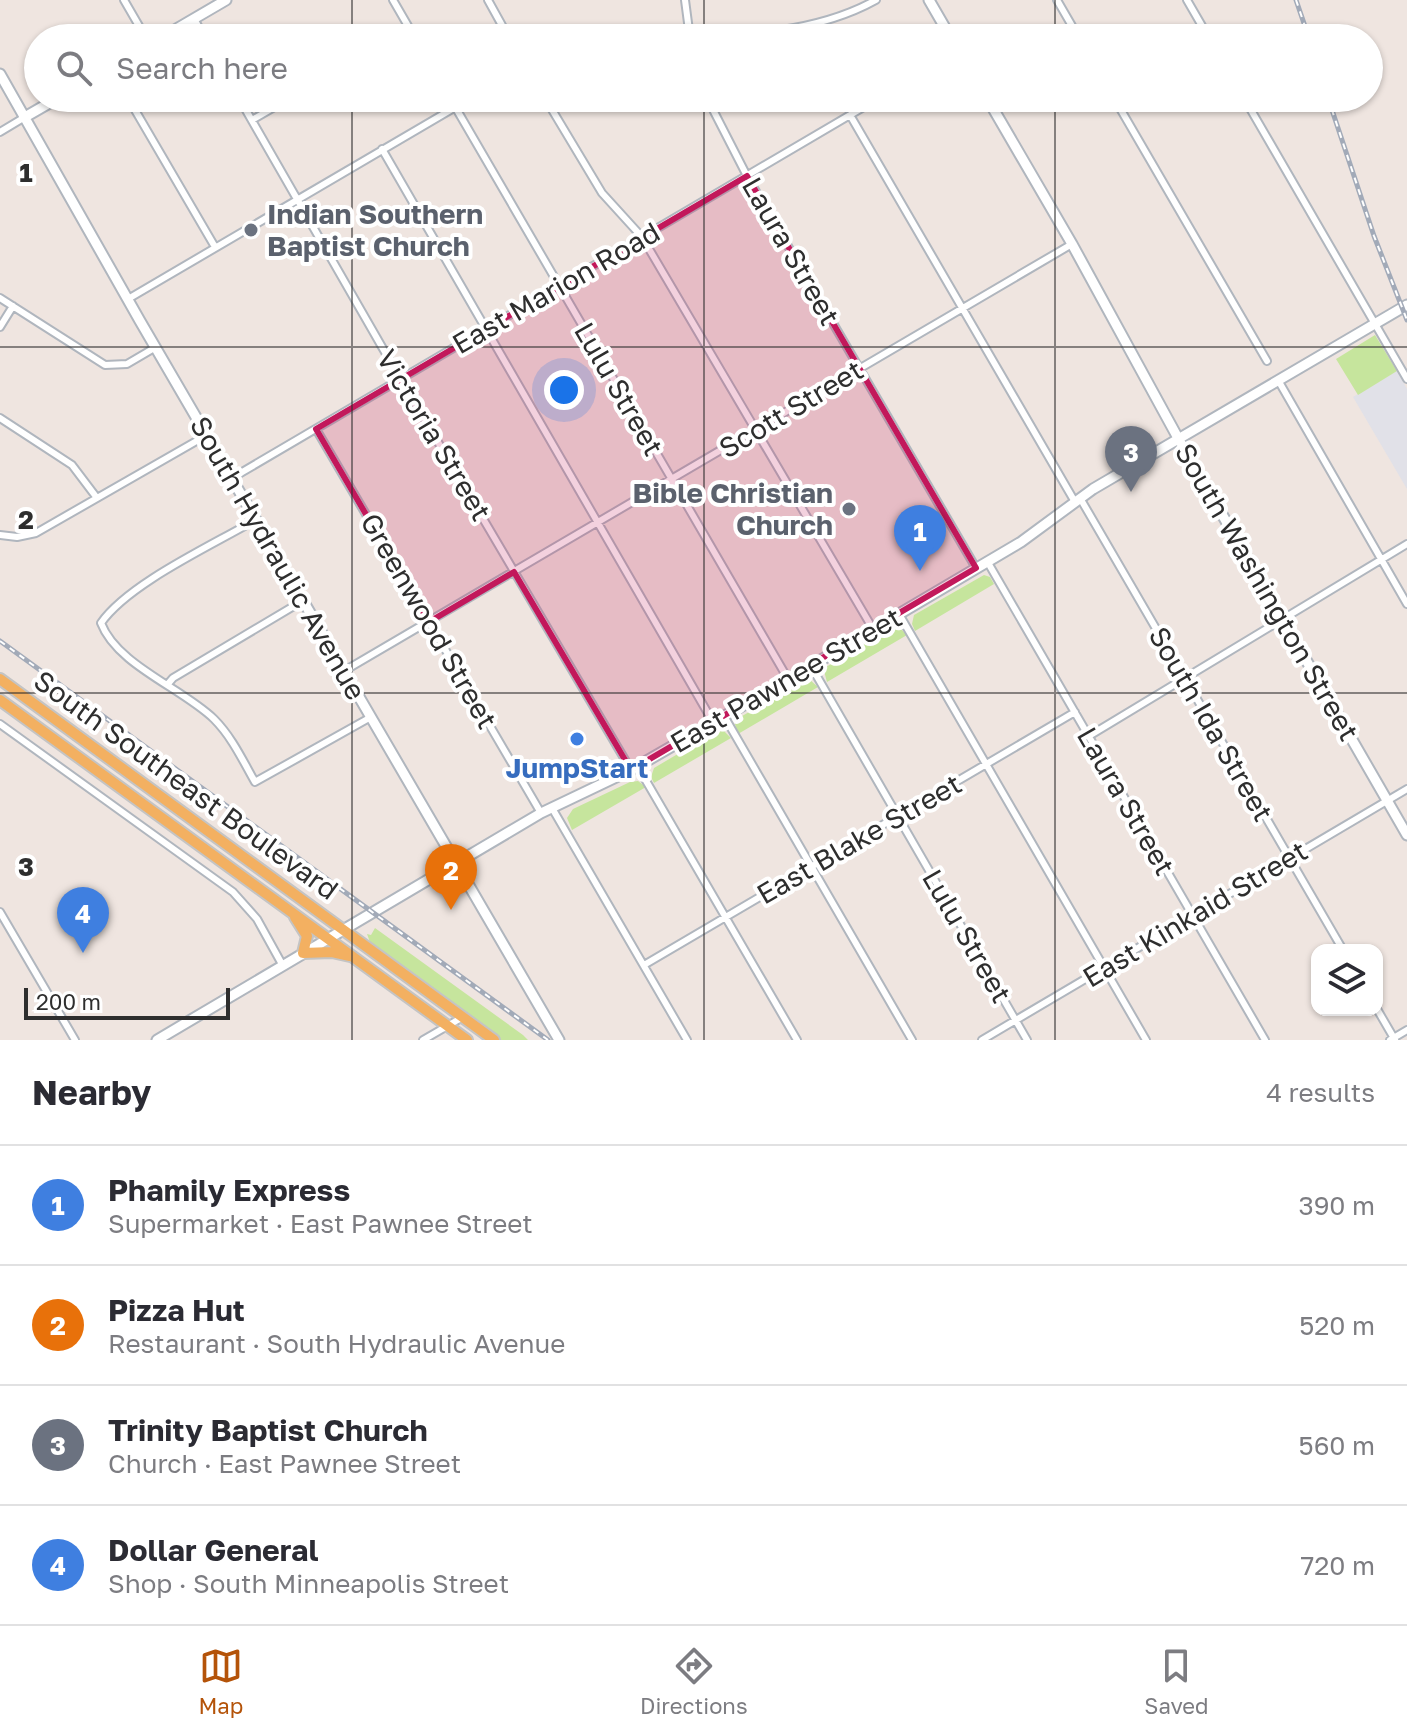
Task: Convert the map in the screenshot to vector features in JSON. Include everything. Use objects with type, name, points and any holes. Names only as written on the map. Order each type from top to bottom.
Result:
[{"type":"main road","name":"South Southeast Boulevard","points":[[0,679],[494,1040]]},
{"type":"main road","name":"South Southeast Boulevard","points":[[0,700],[467,1040]]},
{"type":"main road","points":[[289,909],[307,936],[303,953],[332,952],[355,957]]},
{"type":"street","points":[[124,0],[138,24]]},
{"type":"street","points":[[185,24],[226,0]]},
{"type":"street","points":[[393,0],[408,24]]},
{"type":"street","points":[[488,0],[501,24]]},
{"type":"street","points":[[685,0],[688,24]]},
{"type":"street","points":[[818,24],[876,0]]},
{"type":"street","points":[[929,0],[943,24]]},
{"type":"street","points":[[1057,0],[1071,24]]},
{"type":"street","points":[[1187,0],[1201,24]]},
{"type":"street","points":[[194,19],[197,24]]},
{"type":"street","name":"South Hydraulic Avenue","points":[[0,74],[559,1040]]},
{"type":"street","points":[[0,132],[34,112]]},
{"type":"street","points":[[136,112],[215,247]]},
{"type":"street","name":"Victoria Street","points":[[247,112],[514,572],[726,917],[797,1040]]},
{"type":"street","points":[[252,120],[266,112]]},
{"type":"street","points":[[128,299],[446,112]]},
{"type":"street","name":"Lulu Street","points":[[458,112],[788,679]]},
{"type":"street","points":[[553,112],[602,193],[642,237],[873,629]]},
{"type":"street","name":"Laura Street","points":[[714,112],[747,176],[976,568]]},
{"type":"street","name":"East Marion Road","points":[[232,478],[855,112]]},
{"type":"street","name":"South Washington Street","points":[[995,112],[1072,244],[1178,438],[1407,835]]},
{"type":"street","points":[[1122,112],[1267,361]]},
{"type":"street","points":[[1252,112],[1407,379]]},
{"type":"street","name":"South Ida Street","points":[[850,115],[1339,944]]},
{"type":"street","points":[[382,149],[713,722]]},
{"type":"street","name":"Scott Street","points":[[344,671],[1072,244]]},
{"type":"street","points":[[0,298],[105,365],[127,364],[156,347]]},
{"type":"street","name":"East Pawnee Street","points":[[157,1040],[541,813],[634,768],[811,666],[1044,526],[1077,500],[1178,438],[1407,305]]},
{"type":"street","points":[[0,327],[13,306]]},
{"type":"street","points":[[1278,380],[1407,604]]},
{"type":"street","points":[[0,418],[72,465],[97,498]]},
{"type":"street","name":"Greenwood Street","points":[[316,429],[541,813]]},
{"type":"street","points":[[0,535],[17,537],[36,533],[207,435]]},
{"type":"street","points":[[257,519],[113,607],[101,623],[106,636],[131,659],[212,717],[225,731],[255,782],[371,717]]},
{"type":"street","points":[[1089,736],[1407,544]]},
{"type":"street","name":"Laura Street","points":[[987,561],[1265,1040]]},
{"type":"street","points":[[167,685],[173,678],[304,600]]},
{"type":"street","points":[[899,614],[1146,1040]]},
{"type":"street","name":"Lulu Street","points":[[811,666],[1027,1040]]},
{"type":"street","name":"East Blake Street","points":[[644,965],[1075,712]]},
{"type":"street","points":[[724,716],[912,1040]]},
{"type":"street","points":[[0,724],[233,892],[257,919],[283,966]]},
{"type":"street","name":"East Kinkaid Street","points":[[982,1040],[1407,789]]},
{"type":"street","points":[[552,808],[687,1040]]},
{"type":"street","points":[[0,912],[75,1040]]},
{"type":"street","points":[[1381,1016],[1393,1039],[1407,1030]]},
{"type":"street","points":[[423,1040],[463,1017]]},
{"type":"highlighted area","points":[[747,176],[976,568],[631,770],[514,572],[429,622],[316,429]]},
{"type":"shaded area","points":[[1397,371],[1407,389],[1407,489],[1353,397]]},
{"type":"green space","points":[[1375,335],[1397,371],[1358,395],[1336,359]]},
{"type":"green space","points":[[984,575],[990,577],[994,584],[915,631],[912,624],[914,615]]},
{"type":"green space","points":[[891,628],[900,628],[907,635],[827,682],[826,667]]},
{"type":"green space","points":[[810,680],[818,687],[738,734],[737,719],[802,681]]},
{"type":"green space","points":[[724,731],[731,738],[654,783],[651,777],[654,768],[715,732]]},
{"type":"green space","points":[[638,781],[646,787],[572,830],[567,818],[573,809]]},
{"type":"green space","points":[[375,928],[528,1040],[500,1040],[371,945],[367,934],[371,935]]},
{"type":"railway","points":[[1296,0],[1304,24]]},
{"type":"railway","points":[[1333,112],[1374,236],[1407,320]]},
{"type":"railway","points":[[0,641],[548,1040]]},
{"type":"place","name":"Indian Southern Baptist Church","points":[[251,230]]},
{"type":"place","name":"Trinity Baptist Church","points":[[1131,492]]},
{"type":"place","name":"Bible Christian Church","points":[[849,509]]},
{"type":"place","name":"Phamily Express","points":[[920,571]]},
{"type":"place","name":"JumpStart","points":[[577,739]]},
{"type":"place","name":"Pizza Hut","points":[[451,910]]},
{"type":"place","name":"Dollar General","points":[[83,953]]}]
